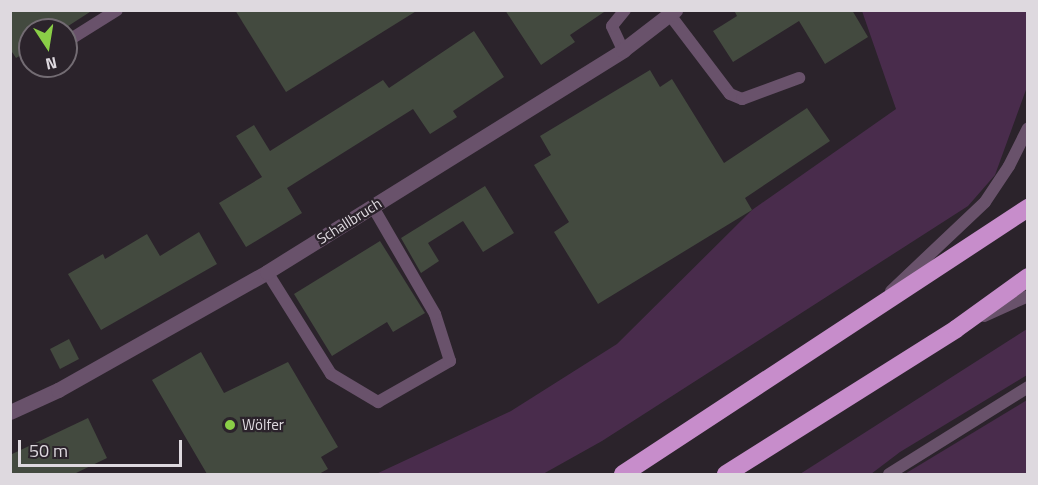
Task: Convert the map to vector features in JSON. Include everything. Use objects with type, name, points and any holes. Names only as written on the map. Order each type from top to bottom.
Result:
[{"type":"highway","points":[[623,474],[861,320],[1028,208]]},
{"type":"highway","points":[[726,474],[956,329],[1028,277]]},
{"type":"street","name":"Schallbruch","points":[[10,412],[58,390],[267,272],[623,50],[672,13]]},
{"type":"lane","points":[[78,34],[117,10]]},
{"type":"lane","points":[[623,50],[612,26],[625,10]]},
{"type":"lane","points":[[672,13],[730,94],[742,99],[799,78]]},
{"type":"lane","points":[[861,320],[985,202],[1009,166],[1028,128]]},
{"type":"lane","points":[[267,272],[331,374],[378,402],[450,361],[435,314],[373,207]]},
{"type":"lane","points":[[956,329],[1028,296]]},
{"type":"lane","points":[[889,474],[1028,387]]},
{"type":"shaded area","points":[[862,11],[1027,11],[1027,87],[995,175],[968,206],[602,441],[543,474],[376,474],[511,411],[617,344],[752,210],[896,109]]},
{"type":"shaded area","points":[[1027,329],[1027,375],[900,452],[871,474],[800,474]]},
{"type":"shaded area","points":[[1027,400],[1027,474],[905,474],[908,472]]},
{"type":"building","points":[[10,10],[93,10],[78,20],[18,18],[18,57],[16,58],[10,49]]},
{"type":"building","points":[[235,10],[418,10],[286,92]]},
{"type":"building","points":[[505,10],[607,10],[570,35],[575,42],[541,65]]},
{"type":"building","points":[[734,10],[852,10],[868,37],[825,64],[799,21],[733,62],[713,31],[737,16]]},
{"type":"building","points":[[474,31],[504,77],[453,111],[457,117],[430,134],[413,109],[287,188],[302,213],[246,247],[219,203],[262,177],[236,136],[254,125],[270,151],[383,80],[389,88]]},
{"type":"building","points":[[650,70],[660,87],[672,79],[724,163],[807,108],[830,141],[745,198],[752,210],[598,304],[554,232],[569,222],[534,165],[551,155],[540,136]]},
{"type":"building","points":[[485,186],[514,233],[483,252],[463,221],[428,243],[439,261],[421,273],[401,238]]},
{"type":"building","points":[[199,232],[217,264],[101,330],[68,274],[103,254],[105,259],[147,234],[160,256]]},
{"type":"building","points":[[380,241],[425,313],[393,332],[387,322],[332,356],[294,294]]},
{"type":"building","points":[[69,339],[79,359],[60,369],[50,349]]},
{"type":"building","name":"Wölfer","points":[[201,352],[224,393],[288,362],[338,447],[321,457],[328,469],[319,474],[207,474],[152,380]]},
{"type":"building","points":[[88,418],[107,458],[74,474],[10,474],[10,455]]},
{"type":"place","name":"Wölfer","points":[[230,425]]}]
